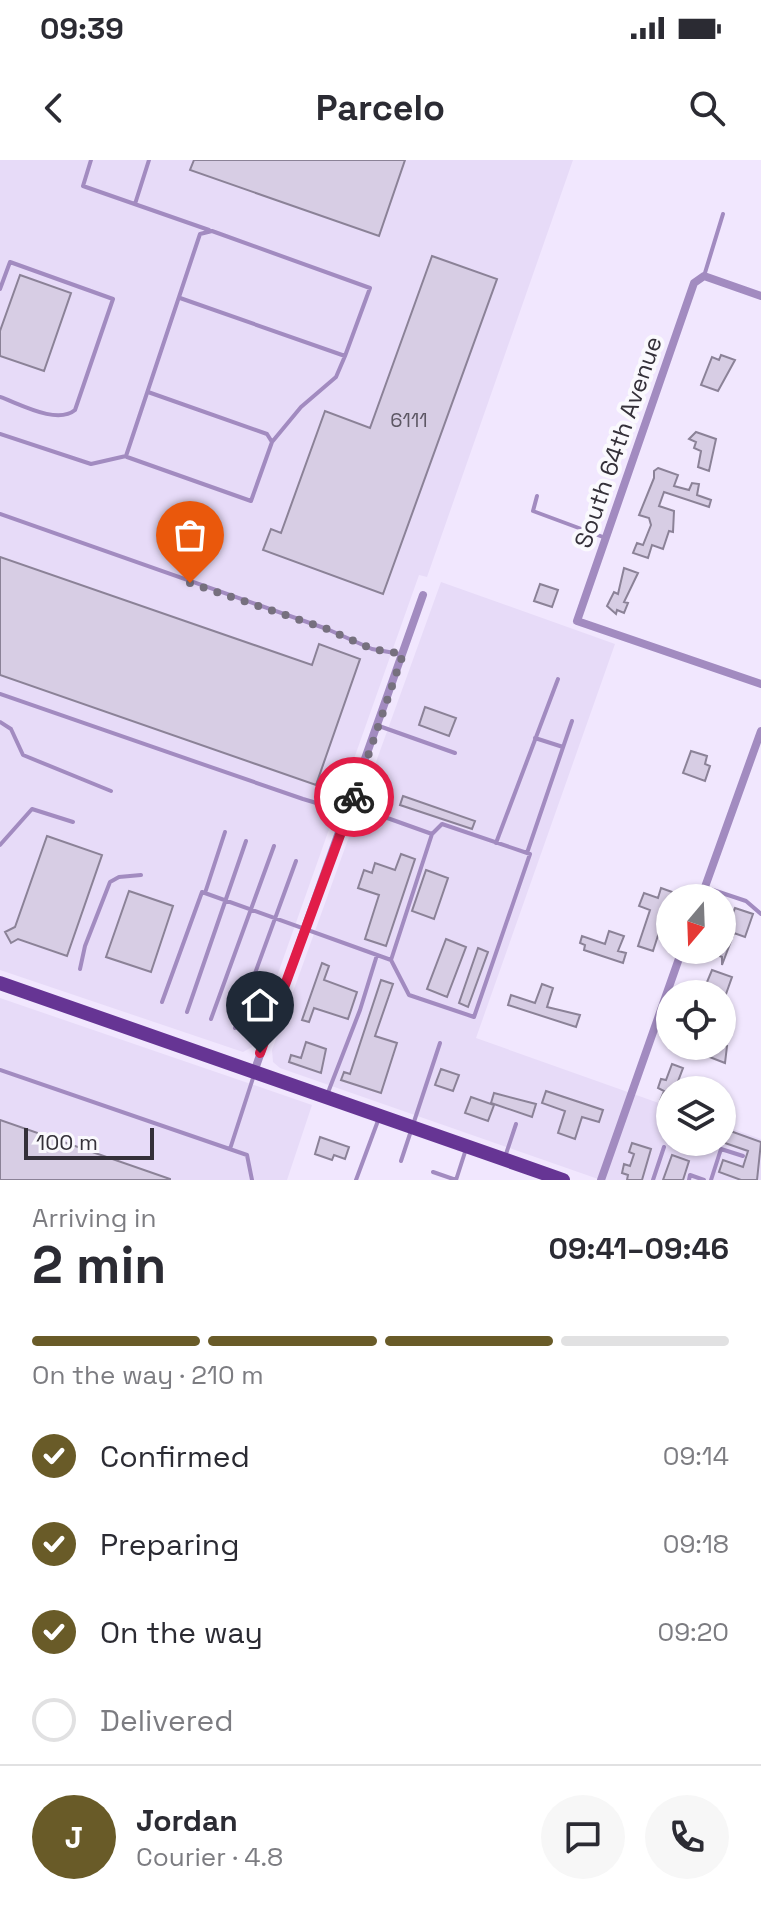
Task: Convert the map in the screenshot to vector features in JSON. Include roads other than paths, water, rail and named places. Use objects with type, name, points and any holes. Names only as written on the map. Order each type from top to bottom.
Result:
[{"type":"main road","points":[[0,983],[563,1180]]},
{"type":"street","points":[[701,276],[761,296]]},
{"type":"street","name":"South 64th Avenue","points":[[701,276],[577,621],[761,684]]},
{"type":"street","points":[[254,1072],[307,930],[423,595]]},
{"type":"street","points":[[706,884],[761,731]]},
{"type":"street","points":[[601,1180],[677,964]]},
{"type":"lane","points":[[0,434],[91,464],[126,456],[251,501],[272,442],[301,407],[336,377],[370,288],[83,186],[91,160]]},
{"type":"lane","points":[[135,204],[149,160]]},
{"type":"lane","points":[[701,276],[723,214]]},
{"type":"lane","points":[[126,456],[200,234],[212,231]]},
{"type":"lane","points":[[0,289],[10,262],[113,299],[75,410],[68,416],[56,416],[0,397]]},
{"type":"lane","points":[[179,298],[345,356]]},
{"type":"lane","points":[[148,392],[267,434],[272,442]]},
{"type":"lane","points":[[537,496],[533,511],[606,538]]},
{"type":"lane","points":[[0,514],[327,629],[372,649],[403,654]]},
{"type":"lane","points":[[496,843],[558,679]]},
{"type":"lane","points":[[0,694],[303,799],[333,808],[351,805],[432,834]]},
{"type":"lane","points":[[527,853],[572,721]]},
{"type":"lane","points":[[0,722],[11,729],[23,755],[111,791]]},
{"type":"lane","points":[[379,726],[455,753]]},
{"type":"lane","points":[[535,738],[563,747]]},
{"type":"lane","points":[[0,845],[32,809],[73,822]]},
{"type":"lane","points":[[162,1002],[199,893],[205,893],[391,960],[409,995],[474,1017],[530,854],[442,824],[432,834],[391,960]]},
{"type":"lane","points":[[205,893],[225,832]]},
{"type":"lane","points":[[187,1012],[246,841]]},
{"type":"lane","points":[[211,1019],[274,846]]},
{"type":"lane","points":[[235,1028],[296,861]]},
{"type":"lane","points":[[80,969],[110,882],[119,877],[141,875]]},
{"type":"lane","points":[[736,898],[746,901],[761,914]]},
{"type":"lane","points":[[326,1097],[360,1010],[377,955]]},
{"type":"lane","points":[[401,1161],[440,1043]]},
{"type":"lane","points":[[0,1070],[247,1155],[252,1180]]},
{"type":"lane","points":[[230,1149],[254,1072]]},
{"type":"lane","points":[[356,1180],[380,1116]]},
{"type":"lane","points":[[504,1159],[516,1124]]},
{"type":"lane","points":[[433,1172],[456,1180],[467,1146]]},
{"type":"lane","points":[[711,1180],[721,1149],[743,1156]]},
{"type":"lane","points":[[653,1180],[661,1156]]},
{"type":"lane","points":[[689,1180],[690,1175],[704,1180]]}]
